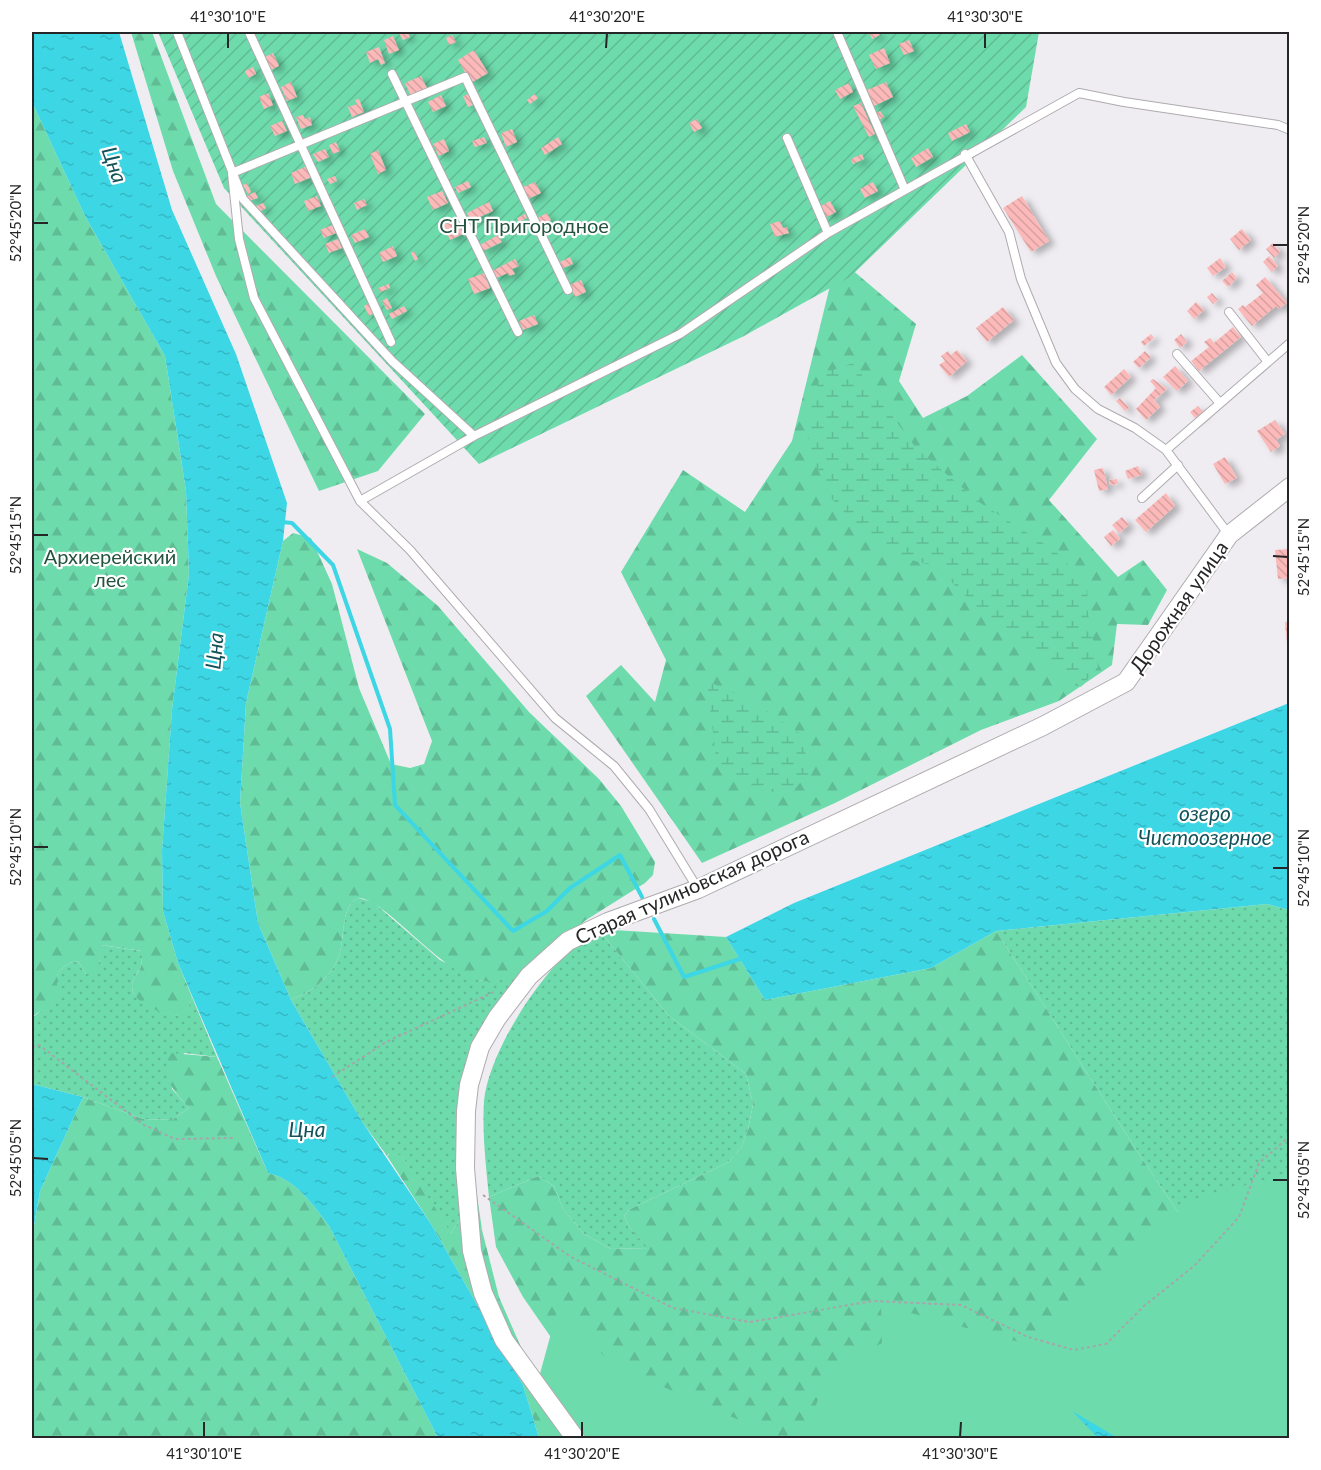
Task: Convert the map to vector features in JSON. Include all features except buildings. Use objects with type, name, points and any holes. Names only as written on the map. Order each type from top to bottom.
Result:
[{"type":"street","name":"Дорожная улица","points":[[1126,682],[1229,535],[1290,487]]},
{"type":"street","name":"Старая тулиновская дорога","points":[[575,1438],[504,1340],[483,1293],[472,1251],[466,1183],[466,1111],[469,1085],[480,1047],[497,1018],[529,976],[568,941],[608,922],[698,889],[1043,726],[1126,682]]},
{"type":"lane","points":[[177,32],[243,199],[392,361],[474,436]]},
{"type":"lane","points":[[249,32],[391,342]]},
{"type":"lane","points":[[837,32],[906,190]]},
{"type":"lane","points":[[392,74],[518,332]]},
{"type":"lane","points":[[232,173],[465,77],[567,290]]},
{"type":"lane","points":[[360,501],[474,436],[680,333],[828,233],[1079,93],[1278,125],[1290,130]]},
{"type":"lane","points":[[787,138],[828,233]]},
{"type":"lane","points":[[966,154],[1009,232],[1021,279],[1056,363],[1075,389],[1098,410],[1136,428],[1166,450],[1229,535]]},
{"type":"lane","points":[[232,173],[239,239],[254,298],[360,501],[410,550],[555,718],[614,766],[649,809],[698,889]]},
{"type":"lane","points":[[1229,312],[1268,362]]},
{"type":"lane","points":[[1166,450],[1219,402],[1290,344]]},
{"type":"lane","points":[[1177,354],[1219,402]]},
{"type":"lane","points":[[1142,498],[1178,465]]},
{"type":"path","points":[[332,1077],[386,1042],[499,990]]},
{"type":"path","points":[[32,1047],[39,1045],[144,1125],[175,1139],[234,1138]]},
{"type":"path","points":[[466,1183],[571,1257],[673,1308],[750,1322],[873,1301],[961,1305],[1028,1337],[1074,1350],[1106,1344],[1144,1306],[1194,1266],[1239,1217],[1259,1163],[1290,1136]]},
{"type":"green space","points":[[131,32],[152,32],[216,204],[425,414],[378,471],[319,491],[216,276],[173,171]]},
{"type":"green space","name":"СНТ Пригородное","points":[[158,32],[1039,32],[1026,107],[850,277],[744,336],[479,464],[224,188]]},
{"type":"green space","name":"Архиерейский лес","points":[[32,102],[85,216],[165,356],[186,491],[189,574],[172,710],[162,852],[163,911],[178,963],[192,997],[186,1011],[178,1015],[163,1013],[147,1006],[133,992],[132,984],[141,966],[142,951],[102,945],[101,960],[92,974],[86,974],[78,961],[69,963],[58,972],[57,985],[60,992],[58,998],[32,1017]]},
{"type":"green space","points":[[837,257],[916,324],[899,381],[923,418],[967,396],[1022,355],[1097,439],[1049,500],[1118,577],[1143,560],[1167,590],[1148,625],[1117,624],[1112,665],[1059,701],[981,730],[835,803],[702,863],[586,696],[621,665],[655,702],[666,660],[621,572],[683,470],[745,512],[792,441]]},
{"type":"green space","points":[[853,363],[916,448],[979,502],[1055,551],[1087,584],[1088,614],[1098,667],[1081,687],[982,612],[935,566],[883,553],[832,499],[807,447],[810,411],[821,374]]},
{"type":"green space","points":[[293,533],[311,538],[332,584],[359,688],[391,764],[410,768],[424,764],[432,741],[357,549],[387,563],[438,606],[529,712],[599,779],[621,806],[655,862],[653,875],[645,883],[586,920],[559,942],[533,973],[489,981],[467,976],[432,952],[383,910],[370,901],[358,898],[352,902],[345,916],[340,951],[330,973],[313,989],[291,1000],[258,923],[240,803],[246,703],[283,541]]},
{"type":"green space","points":[[707,681],[752,701],[799,733],[811,771],[790,794],[758,790],[717,766]]},
{"type":"green space","points":[[358,898],[373,902],[440,960],[481,981],[533,973],[483,1056],[473,1087],[470,1107],[471,1149],[482,1230],[462,1216],[451,1233],[444,1226],[402,1156],[388,1154],[387,1156],[363,1123],[291,1000],[313,989],[330,973],[340,951],[345,916],[352,902]]},
{"type":"green space","points":[[1267,904],[1289,910],[1289,1176],[1178,1212],[996,931]]},
{"type":"green space","points":[[598,929],[669,1016],[746,1074],[753,1104],[748,1130],[741,1148],[727,1163],[630,1209],[624,1216],[629,1227],[649,1248],[611,1249],[584,1234],[563,1209],[554,1186],[538,1176],[489,1197],[484,1137],[484,1101],[488,1079],[497,1055],[510,1030],[543,980],[580,941]]},
{"type":"green space","points":[[598,929],[726,937],[765,1000],[931,968],[996,931],[1178,1212],[1261,1190],[1289,1438],[616,1438],[593,1398],[523,1297],[496,1247],[489,1197],[538,1176],[554,1186],[563,1209],[584,1234],[611,1249],[648,1248],[629,1227],[624,1216],[630,1209],[727,1163],[741,1148],[748,1130],[753,1104],[746,1074],[669,1016]]},
{"type":"green space","points":[[101,945],[142,951],[141,966],[132,988],[135,996],[153,1008],[178,1015],[186,1011],[192,997],[217,1057],[184,1053],[172,1089],[189,1108],[172,1120],[143,1119],[83,1097],[32,1084],[32,1017],[50,998],[58,972],[69,963],[78,961],[86,974],[101,960]]},
{"type":"green space","points":[[171,1053],[217,1057],[268,1173],[278,1176],[295,1187],[310,1201],[329,1226],[438,1438],[32,1438],[34,1411],[32,1237],[40,1191],[83,1097],[143,1119],[172,1120],[189,1108],[173,1089],[167,1076],[167,1061]]},
{"type":"green space","points":[[392,1152],[402,1156],[451,1233],[462,1216],[482,1230],[499,1297],[524,1354],[575,1438],[539,1438],[523,1385],[431,1224],[387,1156]]},
{"type":"green space","points":[[1289,1173],[1289,1438],[780,1438],[806,1430],[830,1370],[882,1343],[881,1305],[1034,1346],[1191,1200]]},
{"type":"green space","points":[[559,1304],[611,1364],[780,1438],[548,1438],[535,1392]]},
{"type":"water","name":"Цна","points":[[32,32],[119,32],[172,210],[236,354],[287,503],[283,541],[246,703],[240,803],[258,923],[291,1000],[363,1123],[431,1224],[523,1385],[539,1438],[438,1438],[329,1226],[310,1201],[295,1187],[278,1176],[268,1173],[178,963],[163,911],[162,851],[172,710],[189,574],[186,491],[165,356],[85,216],[32,102]]},
{"type":"water","name":"озеро Чистоозерное","points":[[1289,703],[1289,910],[1267,904],[996,931],[931,968],[765,1000],[726,937],[794,903]]},
{"type":"water","points":[[32,1084],[83,1097],[40,1191],[32,1237]]},
{"type":"water","points":[[1072,1411],[1118,1438],[1098,1438]]},
{"type":"waterway","points":[[282,522],[292,523],[333,565],[390,729],[395,805],[513,931],[547,911],[570,888],[620,855],[642,897]]},
{"type":"waterway","points":[[654,919],[684,977],[743,958]]}]
